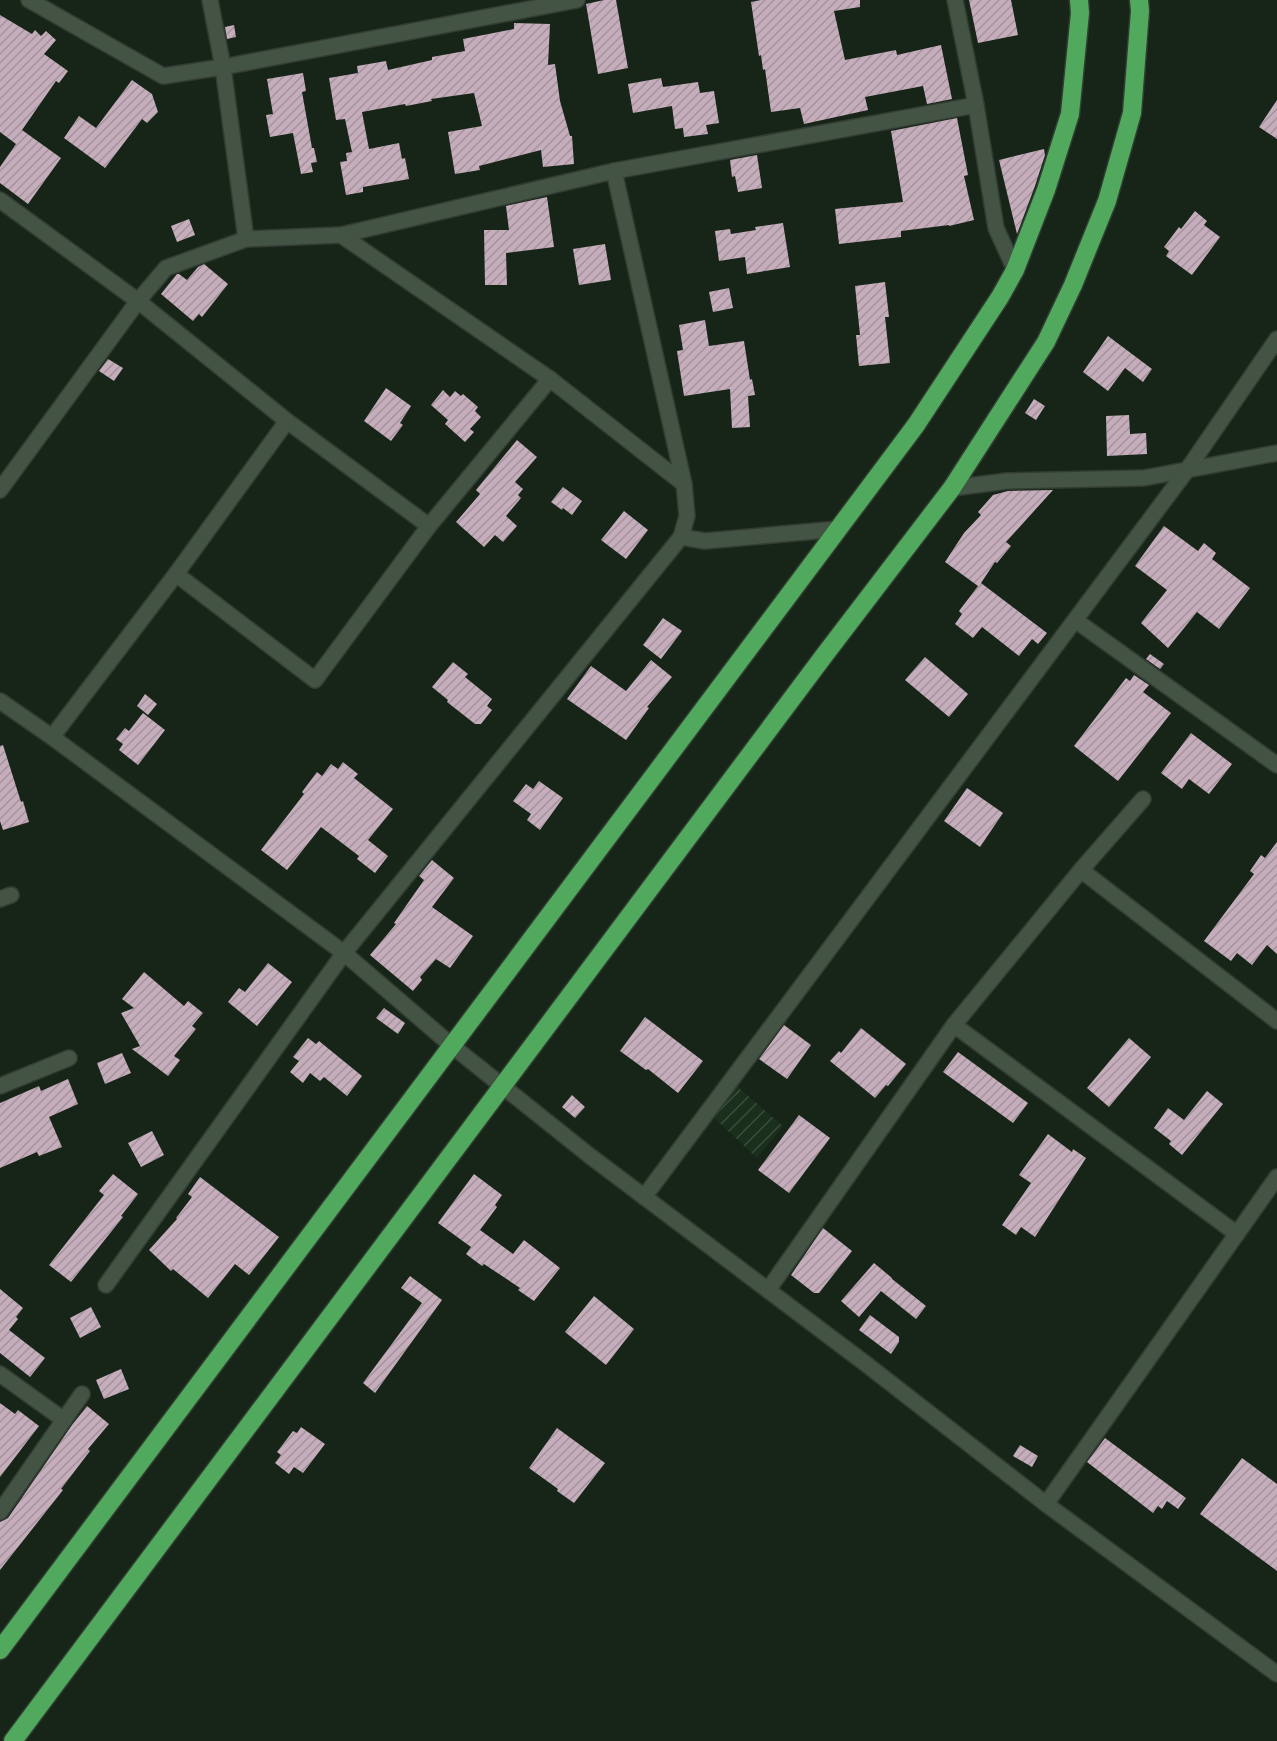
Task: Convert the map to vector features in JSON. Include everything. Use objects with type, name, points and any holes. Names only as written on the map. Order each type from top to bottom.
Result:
[{"type":"highway","points":[[0,1650],[916,425],[1000,297],[1015,270],[1050,180],[1070,114],[1080,13],[1079,0]]},
{"type":"highway","points":[[13,1741],[823,657],[952,488],[1046,342],[1073,285],[1107,201],[1132,113],[1139,0]]},
{"type":"street","points":[[29,0],[163,76],[223,68],[578,0]]},
{"type":"street","points":[[210,0],[223,68],[246,239]]},
{"type":"street","points":[[955,0],[976,105],[996,228],[1015,270]]},
{"type":"street","points":[[0,490],[138,301],[166,268],[246,239],[341,235],[614,171],[976,105]]},
{"type":"street","points":[[106,1285],[344,953],[681,537],[687,516],[684,484],[614,171]]},
{"type":"street","points":[[0,200],[138,301],[287,421],[429,526]]},
{"type":"street","points":[[341,235],[550,379],[684,484]]},
{"type":"street","points":[[644,1197],[1187,470],[1277,339]]},
{"type":"street","points":[[176,574],[315,680],[429,526],[550,379]]},
{"type":"street","points":[[52,737],[176,574],[287,421]]},
{"type":"street","points":[[952,488],[1007,481],[1144,478],[1277,453]]},
{"type":"street","points":[[681,537],[705,541],[838,529]]},
{"type":"street","points":[[1076,620],[1277,765]]},
{"type":"street","points":[[0,701],[344,953],[451,1045],[590,1156],[875,1371],[1046,1504],[1277,1674]]},
{"type":"street","points":[[768,1290],[954,1025],[1081,870],[1143,799]]},
{"type":"street","points":[[1081,870],[1277,1021]]},
{"type":"street","points":[[954,1025],[1237,1234]]},
{"type":"street","points":[[0,1086],[69,1058]]},
{"type":"street","points":[[1046,1504],[1277,1177]]},
{"type":"street","points":[[0,1374],[64,1420]]},
{"type":"street","points":[[3,1502],[82,1394]]},
{"type":"shaded area","points":[[732,1082],[783,1126],[757,1158],[709,1113]]},
{"type":"building","points":[[616,0],[628,68],[598,74],[586,4]]},
{"type":"building","points":[[761,0],[860,0],[860,7],[834,11],[845,60],[896,50],[897,55],[941,45],[952,99],[927,104],[923,86],[865,97],[868,110],[804,124],[800,108],[771,112],[751,2]]},
{"type":"building","points":[[969,0],[1011,0],[1018,35],[978,43]]},
{"type":"building","points":[[0,15],[32,34],[35,30],[41,36],[46,31],[56,40],[44,54],[68,71],[59,83],[56,81],[22,130],[61,158],[28,204],[0,183],[0,167],[16,144],[0,132]]},
{"type":"building","points":[[514,23],[550,24],[548,65],[555,64],[560,101],[570,136],[572,136],[574,164],[543,167],[541,150],[479,166],[480,170],[455,174],[448,132],[482,126],[474,93],[362,112],[369,149],[399,143],[409,179],[363,187],[363,192],[346,195],[340,162],[347,161],[346,153],[352,152],[345,119],[336,120],[329,78],[358,73],[357,66],[386,61],[388,70],[432,60],[432,57],[465,51],[463,39],[514,29]]},
{"type":"building","points":[[234,25],[236,37],[227,39],[225,27]]},
{"type":"building","points":[[303,73],[306,91],[302,92],[312,148],[314,148],[317,162],[311,163],[313,172],[301,174],[293,133],[270,137],[266,115],[273,114],[267,79]]},
{"type":"building","points":[[661,78],[663,87],[698,82],[700,93],[714,91],[719,123],[706,125],[708,134],[684,137],[683,128],[675,129],[672,106],[633,113],[628,84]]},
{"type":"building","points":[[132,80],[152,94],[158,112],[147,123],[142,119],[105,168],[64,138],[79,116],[96,128]]},
{"type":"building","points":[[1277,100],[1277,139],[1259,127]]},
{"type":"building","points":[[957,118],[968,175],[964,176],[974,220],[949,226],[901,231],[901,237],[839,244],[835,209],[903,202],[891,131]]},
{"type":"building","points":[[1044,149],[1045,155],[1017,234],[999,160]]},
{"type":"building","points":[[757,155],[762,188],[738,192],[735,176],[732,177],[730,160]]},
{"type":"building","points":[[547,197],[554,247],[506,253],[507,285],[485,285],[484,230],[509,230],[506,206]]},
{"type":"building","points":[[1195,211],[1207,221],[1204,225],[1220,237],[1192,275],[1166,256],[1169,251],[1164,247]]},
{"type":"building","points":[[189,219],[195,235],[177,242],[171,226]]},
{"type":"building","points":[[783,223],[790,267],[747,274],[745,257],[719,261],[715,231],[730,229],[731,234],[756,230],[755,227]]},
{"type":"building","points":[[605,244],[611,280],[579,285],[573,249]]},
{"type":"building","points":[[204,264],[228,284],[202,317],[199,314],[193,321],[161,294],[177,274],[187,280],[198,267]]},
{"type":"building","points":[[885,282],[889,317],[885,317],[890,363],[859,366],[856,335],[860,335],[855,286]]},
{"type":"building","points":[[729,288],[733,308],[713,312],[709,292]]},
{"type":"building","points":[[705,320],[709,346],[744,341],[750,380],[752,379],[755,395],[748,396],[750,427],[732,428],[730,389],[684,396],[677,351],[683,350],[679,325]]},
{"type":"building","points":[[1108,336],[1152,369],[1143,382],[1125,368],[1108,391],[1083,372]]},
{"type":"building","points":[[108,359],[123,368],[114,381],[99,371]]},
{"type":"building","points":[[386,388],[411,406],[400,423],[403,425],[391,441],[364,421]]},
{"type":"building","points":[[443,390],[450,397],[455,391],[461,396],[463,394],[478,407],[475,411],[481,417],[470,429],[474,432],[465,442],[445,424],[448,420],[431,405]]},
{"type":"building","points":[[1034,399],[1045,406],[1036,420],[1025,413]]},
{"type":"building","points":[[1129,415],[1130,434],[1146,433],[1147,454],[1107,456],[1106,416]]},
{"type":"building","points":[[517,440],[537,457],[515,482],[523,489],[518,495],[521,498],[506,516],[517,526],[503,542],[495,535],[484,547],[456,522],[480,494],[476,490]]},
{"type":"building","points":[[563,487],[582,501],[572,515],[551,502]]},
{"type":"building","points":[[1053,490],[1006,542],[1011,546],[997,563],[995,562],[981,583],[1047,633],[1038,644],[1032,639],[1019,656],[982,627],[973,638],[955,624],[962,614],[959,611],[978,586],[945,562],[964,533],[981,515],[978,512],[993,495],[1008,491]]},
{"type":"building","points":[[624,511],[648,530],[626,559],[601,540]]},
{"type":"building","points":[[1164,526],[1198,551],[1204,543],[1216,553],[1212,559],[1250,588],[1219,629],[1197,612],[1168,648],[1141,623],[1167,590],[1135,566]]},
{"type":"building","points":[[663,618],[682,631],[661,659],[643,645]]},
{"type":"building","points":[[1150,654],[1164,664],[1160,669],[1146,659]]},
{"type":"building","points":[[925,657],[968,694],[949,717],[905,680]]},
{"type":"building","points":[[651,660],[672,677],[647,707],[649,708],[626,740],[567,699],[591,666],[626,691]]},
{"type":"building","points":[[453,662],[468,674],[465,677],[492,699],[487,706],[492,710],[481,724],[475,724],[432,687]]},
{"type":"building","points":[[1134,675],[1149,685],[1143,692],[1171,713],[1118,781],[1074,746],[1126,678],[1130,681]]},
{"type":"building","points":[[145,694],[157,704],[148,715],[137,706]]},
{"type":"building","points":[[143,713],[165,730],[138,765],[119,750],[123,744],[116,739],[125,728],[129,731]]},
{"type":"building","points":[[1191,733],[1232,764],[1209,794],[1189,779],[1182,789],[1161,773]]},
{"type":"building","points":[[3,745],[29,822],[3,830],[0,821],[0,746]]},
{"type":"building","points":[[343,762],[358,774],[354,778],[393,809],[368,840],[388,856],[375,873],[357,859],[359,856],[321,827],[287,870],[261,850],[304,794],[302,792],[317,772],[322,776],[331,764],[338,769]]},
{"type":"building","points":[[539,781],[563,798],[540,830],[527,820],[531,814],[513,801],[526,784],[533,789]]},
{"type":"building","points":[[967,788],[1003,813],[980,847],[944,821]]},
{"type":"building","points":[[1277,842],[1277,954],[1267,945],[1252,965],[1237,953],[1231,961],[1204,941],[1254,874],[1250,871],[1261,855],[1265,858]]},
{"type":"building","points":[[432,860],[454,878],[432,907],[473,936],[450,968],[436,959],[420,977],[422,980],[413,991],[370,955],[396,924],[394,923],[424,880],[419,876]]},
{"type":"building","points":[[268,963],[292,982],[257,1026],[228,1002],[239,988],[245,992]]},
{"type":"building","points":[[144,972],[184,1006],[188,1001],[203,1013],[192,1026],[196,1029],[174,1056],[180,1060],[168,1076],[132,1049],[140,1046],[121,1013],[134,1008],[122,999]]},
{"type":"building","points":[[384,1008],[405,1023],[398,1034],[376,1018]]},
{"type":"building","points":[[645,1017],[703,1061],[678,1093],[648,1069],[646,1070],[620,1051]]},
{"type":"building","points":[[784,1025],[811,1045],[787,1079],[759,1059]]},
{"type":"building","points":[[861,1028],[906,1064],[875,1098],[830,1061],[839,1051],[841,1053]]},
{"type":"building","points":[[308,1038],[316,1044],[319,1041],[362,1076],[347,1096],[324,1077],[320,1081],[310,1073],[303,1083],[290,1072],[299,1061],[293,1057]]},
{"type":"building","points":[[1129,1038],[1151,1057],[1109,1107],[1087,1088]]},
{"type":"building","points":[[958,1052],[1028,1103],[1013,1123],[943,1072]]},
{"type":"building","points":[[122,1053],[131,1073],[105,1084],[97,1063]]},
{"type":"building","points":[[68,1079],[78,1104],[49,1117],[62,1147],[39,1156],[37,1152],[0,1168],[0,1103],[39,1086],[41,1091]]},
{"type":"building","points":[[1207,1091],[1223,1104],[1182,1155],[1169,1144],[1171,1141],[1154,1128],[1168,1108],[1184,1120]]},
{"type":"building","points":[[572,1095],[585,1107],[575,1118],[562,1107]]},
{"type":"building","points":[[799,1115],[830,1138],[789,1193],[758,1170]]},
{"type":"building","points":[[152,1131],[164,1155],[141,1167],[128,1143]]},
{"type":"building","points":[[1048,1134],[1072,1152],[1073,1149],[1086,1158],[1035,1237],[1021,1227],[1016,1235],[1002,1225],[1031,1183],[1019,1175]]},
{"type":"building","points":[[113,1174],[138,1194],[121,1216],[123,1217],[71,1282],[49,1265],[104,1195],[99,1191]]},
{"type":"building","points":[[474,1174],[502,1195],[495,1205],[497,1207],[480,1230],[513,1254],[524,1240],[560,1268],[534,1301],[518,1290],[520,1288],[466,1254],[471,1247],[438,1223]]},
{"type":"building","points":[[200,1177],[279,1237],[249,1275],[235,1264],[208,1298],[173,1269],[171,1271],[149,1250],[177,1219],[192,1197],[188,1194]]},
{"type":"building","points":[[823,1228],[852,1251],[819,1293],[814,1293],[791,1275]]},
{"type":"building","points":[[874,1263],[926,1306],[916,1319],[881,1291],[859,1317],[841,1301]]},
{"type":"building","points":[[410,1276],[442,1300],[375,1393],[363,1383],[422,1303],[401,1288]]},
{"type":"building","points":[[0,1289],[23,1308],[9,1330],[45,1358],[30,1377],[0,1353]]},
{"type":"building","points":[[594,1296],[634,1329],[606,1365],[565,1332]]},
{"type":"building","points":[[91,1307],[101,1327],[80,1338],[70,1318]]},
{"type":"building","points":[[870,1315],[899,1337],[899,1342],[891,1354],[859,1330]]},
{"type":"building","points":[[121,1369],[129,1389],[104,1399],[96,1380]]},
{"type":"building","points":[[0,1403],[15,1414],[18,1410],[39,1426],[0,1477]]},
{"type":"building","points":[[87,1406],[109,1424],[88,1449],[90,1451],[61,1489],[63,1490],[0,1570],[0,1522],[8,1518]]},
{"type":"building","points":[[301,1427],[325,1444],[303,1473],[294,1467],[289,1474],[275,1463],[281,1455],[277,1452],[293,1431],[297,1433]]},
{"type":"building","points":[[557,1428],[605,1463],[574,1503],[529,1468]]},
{"type":"building","points":[[1105,1438],[1186,1498],[1178,1509],[1167,1501],[1162,1509],[1158,1506],[1153,1513],[1087,1462]]},
{"type":"building","points":[[1020,1445],[1038,1456],[1032,1467],[1013,1456]]},
{"type":"building","points":[[1242,1458],[1277,1484],[1277,1571],[1200,1514]]}]
